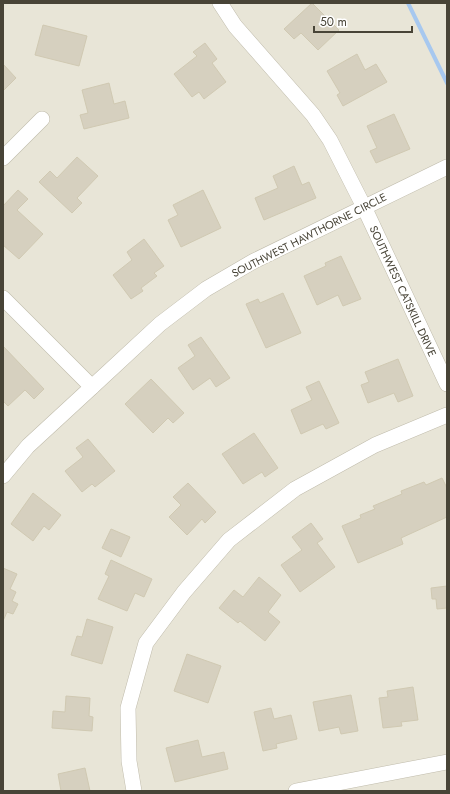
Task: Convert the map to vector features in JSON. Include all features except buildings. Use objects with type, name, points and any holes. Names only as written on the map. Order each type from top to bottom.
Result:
[{"type":"street","name":"SOUTHWEST CATSKILL DRIVE","points":[[220,3],[235,26],[313,115],[330,140],[364,207],[447,384]]},
{"type":"street","points":[[3,158],[42,119]]},
{"type":"street","name":"SOUTHWEST HAWTHORNE CIRCLE","points":[[3,476],[28,446],[160,324],[206,289],[254,260],[447,168]]},
{"type":"street","points":[[3,298],[92,387]]},
{"type":"street","points":[[134,791],[129,761],[128,708],[146,643],[184,592],[229,540],[295,489],[375,445],[447,415]]},
{"type":"street","points":[[296,791],[447,762]]},
{"type":"shaded area","points":[[3,3],[447,3],[447,791],[3,791]]},
{"type":"waterway","points":[[408,3],[447,83]]}]
